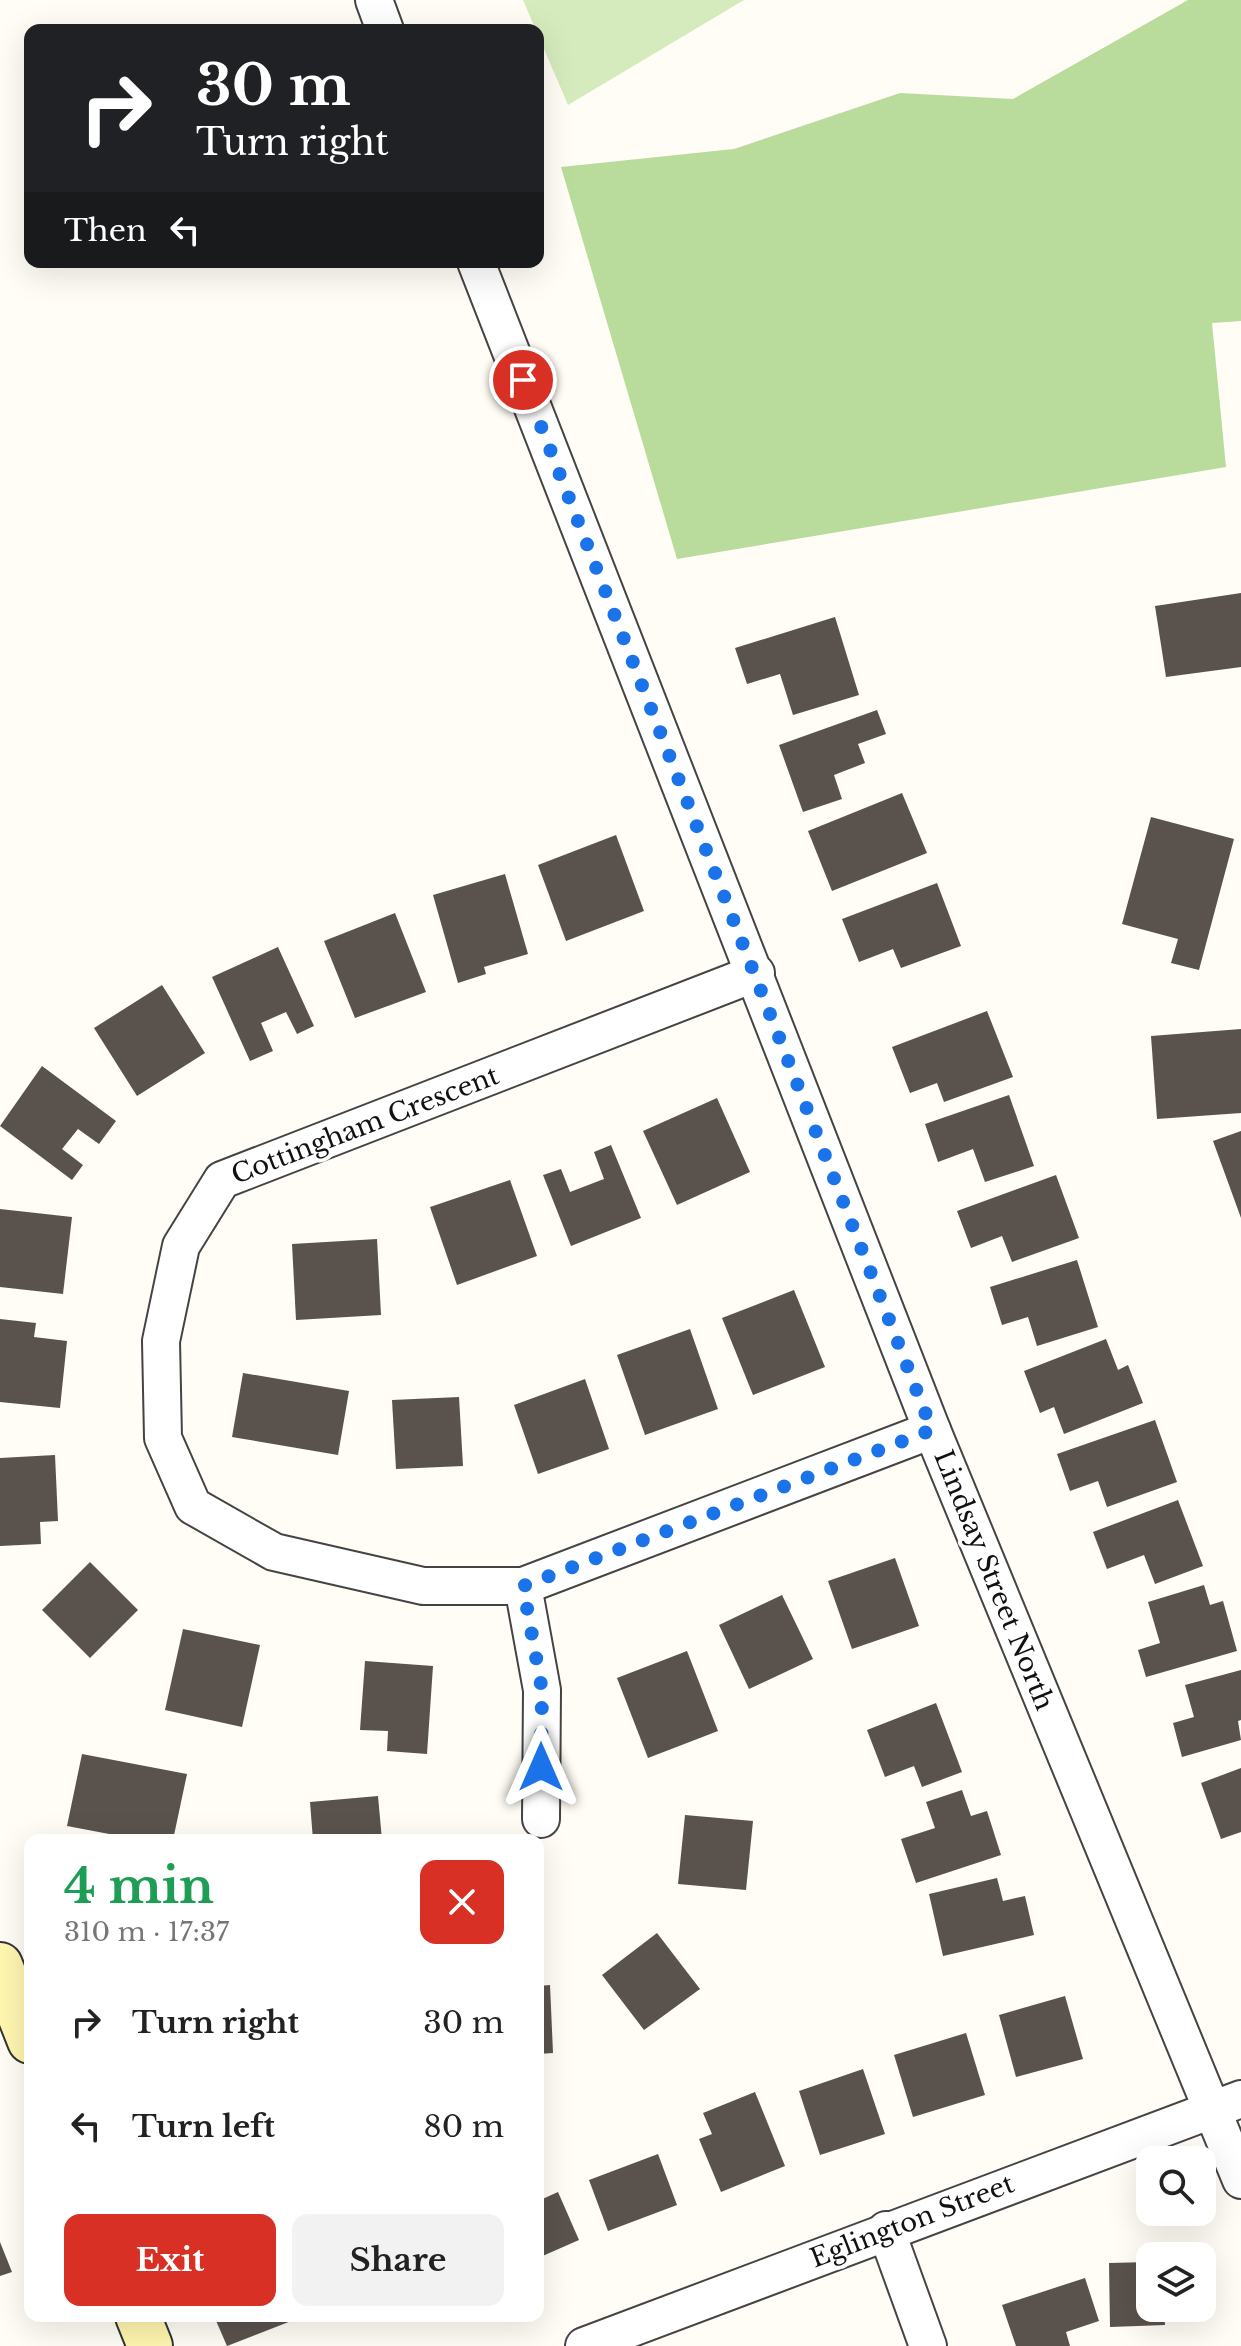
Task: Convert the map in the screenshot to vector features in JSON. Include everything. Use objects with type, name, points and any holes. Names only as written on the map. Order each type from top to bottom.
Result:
[{"type":"street","points":[[374,0],[383,24]]},
{"type":"street","name":"Lindsay Street North","points":[[478,268],[932,1430],[1227,2104],[1241,2180]]},
{"type":"street","name":"Cottingham Crescent","points":[[756,973],[222,1180],[181,1246],[161,1341],[163,1438],[193,1506],[274,1552],[423,1586],[523,1586],[932,1430]]},
{"type":"street","points":[[523,1586],[542,1690],[541,1819]]},
{"type":"street","points":[[0,1965],[24,2026]]},
{"type":"street","name":"Eglington Street","points":[[584,2346],[1227,2104]]},
{"type":"street","points":[[886,2230],[928,2346]]},
{"type":"street","points":[[140,2322],[150,2346]]},
{"type":"green space","points":[[523,0],[744,0],[568,105],[544,49],[544,24],[533,24]]},
{"type":"green space","points":[[1188,0],[1241,0],[1241,321],[1212,323],[1226,467],[677,559],[561,167],[734,149],[900,93],[1013,99]]},
{"type":"building","points":[[1241,593],[1241,667],[1166,677],[1155,606]]},
{"type":"building","points":[[835,617],[859,695],[793,715],[780,674],[747,684],[735,648]]},
{"type":"building","points":[[877,710],[886,734],[858,744],[865,763],[834,775],[842,799],[803,812],[779,745]]},
{"type":"building","points":[[902,793],[927,853],[832,891],[808,831]]},
{"type":"building","points":[[1151,817],[1234,839],[1199,970],[1171,963],[1178,939],[1122,924]]},
{"type":"building","points":[[616,835],[644,911],[566,941],[538,865]]},
{"type":"building","points":[[505,874],[528,954],[484,967],[486,974],[458,983],[433,895]]},
{"type":"building","points":[[937,883],[961,946],[901,968],[893,949],[859,962],[842,919]]},
{"type":"building","points":[[395,913],[426,992],[355,1018],[324,941]]},
{"type":"building","points":[[278,947],[314,1026],[297,1034],[286,1012],[261,1023],[273,1051],[250,1061],[212,977]]},
{"type":"building","points":[[162,985],[205,1053],[137,1096],[94,1028]]},
{"type":"building","points":[[987,1011],[1013,1077],[944,1102],[937,1083],[910,1093],[892,1047]]},
{"type":"building","points":[[1241,1029],[1241,1113],[1157,1119],[1151,1036]]},
{"type":"building","points":[[42,1066],[116,1121],[99,1144],[78,1129],[62,1149],[83,1165],[72,1180],[0,1126]]},
{"type":"building","points":[[1009,1095],[1034,1166],[985,1182],[973,1149],[938,1162],[925,1124]]},
{"type":"building","points":[[717,1098],[750,1172],[677,1205],[643,1131]]},
{"type":"building","points":[[1241,1131],[1241,1218],[1213,1141]]},
{"type":"building","points":[[611,1145],[641,1218],[571,1246],[543,1175],[561,1169],[570,1192],[604,1179],[594,1152]]},
{"type":"building","points":[[1056,1175],[1079,1238],[1012,1262],[1002,1236],[971,1248],[957,1211]]},
{"type":"building","points":[[510,1180],[537,1256],[457,1285],[430,1207]]},
{"type":"building","points":[[0,1209],[72,1217],[63,1294],[0,1287]]},
{"type":"building","points":[[377,1239],[381,1315],[296,1320],[292,1244]]},
{"type":"building","points":[[1077,1260],[1098,1327],[1037,1346],[1028,1317],[1002,1325],[990,1287]]},
{"type":"building","points":[[794,1290],[825,1367],[753,1395],[722,1318]]},
{"type":"building","points":[[0,1319],[36,1323],[34,1337],[67,1341],[60,1408],[0,1402]]},
{"type":"building","points":[[690,1329],[718,1409],[645,1435],[617,1355]]},
{"type":"building","points":[[1106,1339],[1118,1370],[1128,1365],[1143,1403],[1064,1434],[1054,1407],[1040,1413],[1024,1371]]},
{"type":"building","points":[[243,1373],[349,1391],[338,1455],[232,1437]]},
{"type":"building","points":[[585,1379],[609,1449],[538,1474],[514,1405]]},
{"type":"building","points":[[459,1397],[463,1466],[396,1469],[392,1400]]},
{"type":"building","points":[[1155,1420],[1177,1482],[1107,1507],[1098,1481],[1070,1491],[1057,1454]]},
{"type":"building","points":[[55,1455],[58,1521],[40,1522],[41,1544],[0,1546],[0,1458]]},
{"type":"building","points":[[1178,1500],[1203,1566],[1155,1584],[1144,1555],[1107,1569],[1093,1532]]},
{"type":"building","points":[[895,1558],[919,1626],[852,1649],[828,1581]]},
{"type":"building","points":[[90,1562],[138,1610],[90,1658],[42,1610]]},
{"type":"building","points":[[1204,1585],[1210,1605],[1223,1601],[1237,1651],[1146,1677],[1138,1650],[1160,1643],[1148,1602]]},
{"type":"building","points":[[782,1595],[813,1659],[749,1689],[719,1625]]},
{"type":"building","points":[[183,1629],[260,1645],[242,1727],[165,1710]]},
{"type":"building","points":[[687,1651],[718,1731],[648,1758],[617,1678]]},
{"type":"building","points":[[365,1661],[433,1666],[427,1754],[387,1751],[388,1731],[360,1730]]},
{"type":"building","points":[[1241,1670],[1241,1720],[1238,1721],[1241,1740],[1182,1757],[1173,1723],[1194,1717],[1185,1685]]},
{"type":"building","points":[[936,1703],[962,1772],[922,1787],[914,1766],[885,1777],[867,1730]]},
{"type":"building","points":[[82,1754],[187,1774],[174,1834],[109,1834],[67,1826]]},
{"type":"building","points":[[1241,1768],[1241,1832],[1221,1839],[1201,1783]]},
{"type":"building","points":[[962,1790],[971,1816],[987,1811],[1001,1855],[916,1883],[901,1839],[935,1828],[926,1802]]},
{"type":"building","points":[[378,1796],[381,1834],[313,1834],[310,1802]]},
{"type":"building","points":[[685,1815],[753,1821],[746,1890],[678,1884]]},
{"type":"building","points":[[997,1878],[1003,1901],[1025,1896],[1034,1935],[943,1956],[929,1894]]},
{"type":"building","points":[[657,1933],[700,1989],[644,2030],[602,1975]]},
{"type":"building","points":[[550,1985],[553,2053],[544,2054],[544,1986]]},
{"type":"building","points":[[1065,1996],[1083,2059],[1016,2077],[999,2015]]},
{"type":"building","points":[[966,2033],[985,2095],[913,2117],[894,2055]]},
{"type":"building","points":[[863,2069],[885,2134],[820,2155],[799,2091]]},
{"type":"building","points":[[755,2092],[785,2166],[721,2192],[699,2139],[712,2134],[703,2113]]},
{"type":"building","points":[[658,2154],[677,2205],[608,2231],[589,2180]]},
{"type":"building","points":[[558,2192],[579,2240],[544,2255],[544,2198]]},
{"type":"building","points":[[0,2242],[12,2272],[0,2276]]},
{"type":"building","points":[[1136,2262],[1136,2322],[1165,2322],[1165,2325],[1110,2327],[1109,2263]]},
{"type":"building","points":[[1085,2278],[1099,2321],[1066,2332],[1070,2346],[1016,2346],[1002,2305]]},
{"type":"building","points":[[217,2322],[289,2322],[227,2346]]},
{"type":"route","points":[[523,380],[932,1430],[523,1586],[542,1690],[541,1767]]}]
